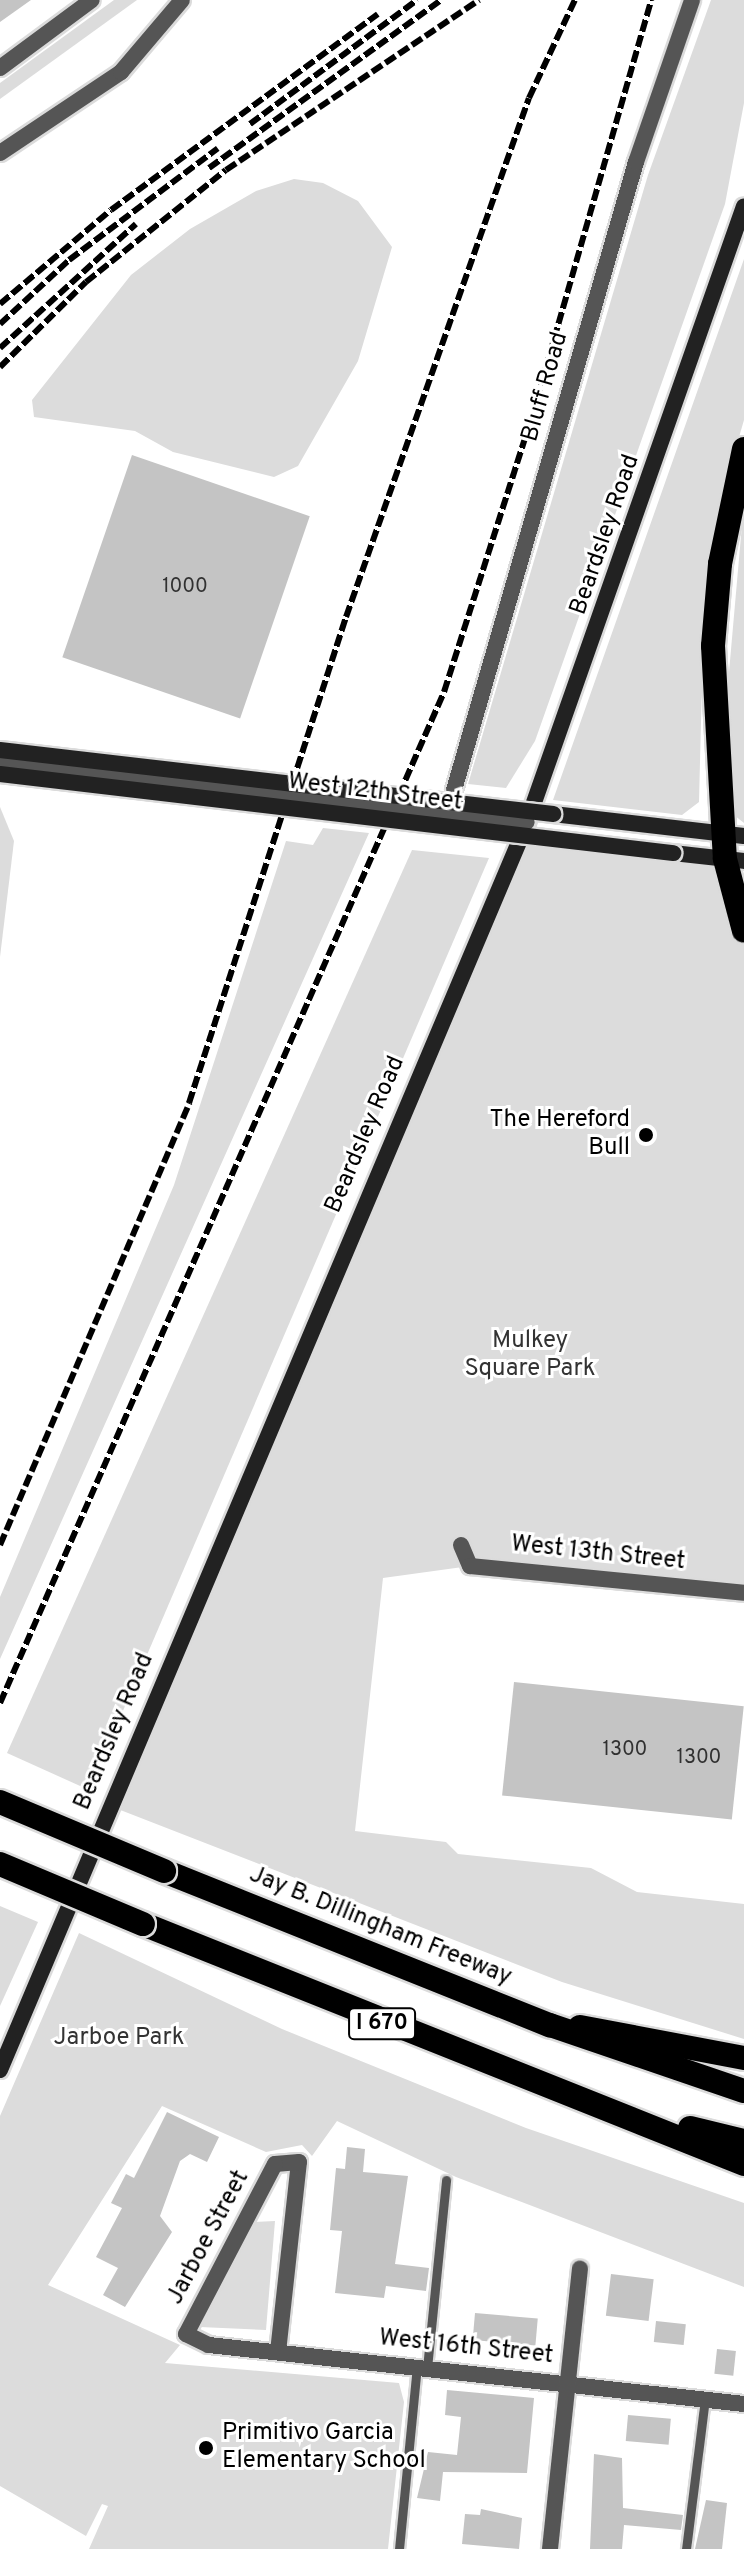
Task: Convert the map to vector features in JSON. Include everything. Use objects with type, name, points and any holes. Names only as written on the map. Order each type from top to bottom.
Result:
[{"type":"highway","points":[[744,449],[720,564],[713,646],[744,931]]},
{"type":"highway","name":"Jay B. Dillingham Freeway","points":[[0,1802],[550,2025],[744,2091]]},
{"type":"highway","name":"I 670","points":[[0,1864],[449,2052],[625,2113],[744,2141]]},
{"type":"highway","points":[[550,2025],[619,2029],[744,2058]]},
{"type":"highway","points":[[625,2113],[744,2164]]},
{"type":"street","points":[[0,68],[92,0]]},
{"type":"street","points":[[0,153],[121,72],[182,0]]},
{"type":"street","name":"Bluff Road","points":[[454,790],[636,162],[692,0]]},
{"type":"street","name":"Beardsley Road","points":[[0,2070],[527,822],[744,206]]},
{"type":"street","name":"West 12th Street","points":[[0,750],[734,834]]},
{"type":"street","points":[[0,762],[527,822]]},
{"type":"street","name":"West 12th Street","points":[[0,774],[735,860]]},
{"type":"street","name":"West 13th Street","points":[[461,1545],[470,1566],[744,1593]]},
{"type":"street","name":"Jarboe Street","points":[[186,2334],[275,2164],[299,2162],[278,2352]]},
{"type":"street","points":[[550,2549],[580,2269]]},
{"type":"street","name":"West 16th Street","points":[[186,2334],[209,2345],[744,2404]]},
{"type":"lane","points":[[399,2549],[446,2180]]},
{"type":"lane","points":[[686,2549],[705,2399]]},
{"type":"green space","points":[[114,0],[137,0],[0,99],[0,83]]},
{"type":"green space","points":[[711,0],[744,0],[744,103],[725,204],[535,741],[506,788],[468,784],[648,175]]},
{"type":"green space","points":[[294,179],[323,183],[358,201],[392,247],[358,361],[298,466],[274,477],[173,452],[135,431],[34,417],[32,400],[131,275],[190,229],[256,191]]},
{"type":"green space","points":[[744,259],[744,420],[726,482],[703,643],[699,802],[682,815],[553,800]]},
{"type":"green space","points":[[744,502],[744,823],[734,815],[724,729]]},
{"type":"green space","points":[[0,807],[14,841],[0,957]]},
{"type":"green space","points":[[323,828],[369,833],[0,1659],[0,1597],[174,1185],[286,841],[313,845]]},
{"type":"green space","name":"Mulkey Square Park","points":[[514,833],[725,859],[744,906],[744,1593],[470,1566],[383,1578],[355,1831],[446,1842],[458,1854],[591,1868],[637,1892],[744,1904],[744,2039],[562,1982],[110,1806]]},
{"type":"green space","points":[[412,850],[489,858],[89,1790],[7,1753]]},
{"type":"green space","points":[[0,1906],[38,1922],[0,2006]]},
{"type":"green space","name":"Jarboe Park","points":[[79,1933],[282,2029],[526,2128],[744,2203],[744,2287],[456,2177],[337,2121],[312,2156],[302,2145],[266,2152],[162,2106],[48,2285],[180,2345],[165,2363],[399,2383],[404,2402],[388,2549],[89,2549],[108,2506],[102,2504],[86,2536],[0,2486],[0,2116]]},
{"type":"green space","points":[[275,2221],[266,2330],[200,2327],[253,2222]]},
{"type":"building","points":[[0,0],[31,0],[0,22]]},
{"type":"building","points":[[132,455],[310,516],[240,719],[62,657]]},
{"type":"building","points":[[514,1682],[744,1706],[732,1820],[502,1795]]},
{"type":"building","points":[[167,2112],[219,2137],[207,2162],[190,2154],[180,2161],[160,2216],[172,2232],[125,2307],[103,2295],[118,2268],[96,2257],[122,2208],[111,2203],[126,2174],[134,2178]]},
{"type":"building","points":[[347,2147],[365,2149],[363,2172],[408,2176],[395,2264],[429,2268],[426,2291],[386,2286],[384,2298],[335,2293],[342,2231],[330,2230],[336,2168],[345,2169]]},
{"type":"building","points":[[611,2274],[654,2279],[649,2321],[606,2316]]},
{"type":"building","points":[[475,2313],[538,2318],[535,2345],[473,2340]]},
{"type":"building","points":[[656,2321],[686,2324],[684,2345],[654,2342]]},
{"type":"building","points":[[717,2349],[736,2351],[733,2376],[714,2374]]},
{"type":"building","points":[[447,2390],[534,2398],[527,2473],[443,2472],[440,2501],[417,2498],[428,2452],[457,2455],[461,2417],[445,2415]]},
{"type":"building","points":[[628,2415],[671,2419],[669,2445],[626,2441]]},
{"type":"building","points":[[594,2454],[622,2458],[623,2508],[683,2515],[681,2530],[624,2525],[622,2549],[590,2549]]},
{"type":"building","points":[[706,2500],[727,2503],[722,2549],[695,2549]]},
{"type":"building","points":[[481,2509],[522,2518],[519,2549],[462,2544],[465,2514],[480,2515]]},
{"type":"railway","points":[[250,124],[417,0]]},
{"type":"railway","points":[[209,168],[441,0]]},
{"type":"railway","points":[[0,367],[86,282],[226,170],[479,0]]},
{"type":"railway","points":[[0,1545],[189,1103],[346,617],[529,98],[575,0]]},
{"type":"railway","points":[[0,1703],[444,692],[532,416],[651,0]]},
{"type":"railway","points":[[0,304],[111,210],[378,14]]},
{"type":"railway","points":[[0,324],[69,260],[218,148]]},
{"type":"railway","points":[[0,348],[136,224]]},
{"type":"place","name":"The Hereford Bull","points":[[646,1135]]},
{"type":"place","name":"Primitivo Garcia Elementary School","points":[[206,2448]]}]
